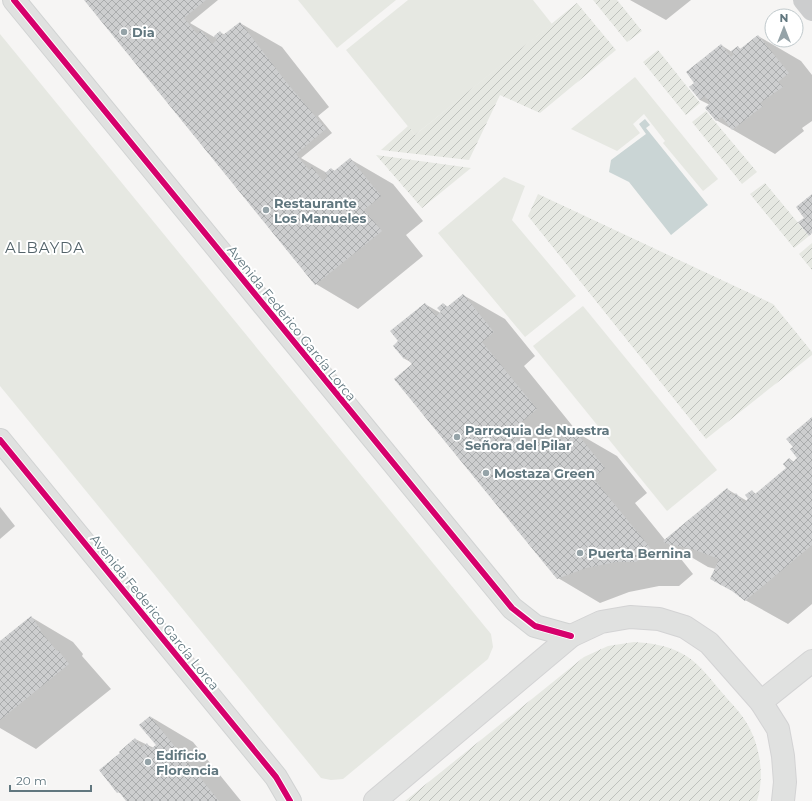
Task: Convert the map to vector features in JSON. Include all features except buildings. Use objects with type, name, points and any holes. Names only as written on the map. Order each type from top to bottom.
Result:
[{"type":"main road","name":"Avenida Federico García Lorca","points":[[14,0],[512,608],[535,626],[571,636]]},
{"type":"main road","name":"Avenida Federico García Lorca","points":[[0,440],[276,777],[290,801]]},
{"type":"main road","points":[[375,801],[571,636],[601,622],[630,617],[658,619],[685,627],[709,643],[761,702],[778,729],[783,756],[785,782],[782,801]]},
{"type":"main road","points":[[761,702],[812,661]]},
{"type":"street","points":[[804,0],[812,10]]},
{"type":"shaded area","points":[[298,0],[396,0],[337,48]]},
{"type":"shaded area","points":[[408,0],[533,0],[552,24],[415,135],[346,50]]},
{"type":"shaded area","points":[[593,0],[617,0],[642,31],[627,42]]},
{"type":"shaded area","points":[[577,3],[616,50],[540,113],[500,95],[469,160],[381,150],[408,126],[415,135]]},
{"type":"shaded area","points":[[0,34],[491,634],[493,647],[488,659],[343,779],[331,780],[321,778],[0,386]]},
{"type":"shaded area","points":[[658,50],[700,103],[686,115],[643,62]]},
{"type":"shaded area","points":[[635,77],[718,179],[703,191],[663,143],[665,141],[644,114],[633,124],[640,133],[617,151],[571,129]]},
{"type":"shaded area","points":[[706,111],[757,172],[742,184],[692,122]]},
{"type":"shaded area","points":[[645,119],[650,125],[646,128],[708,205],[671,235],[629,182],[609,172],[611,160],[646,134],[639,124]]},
{"type":"shaded area","points":[[376,155],[471,168],[422,208]]},
{"type":"shaded area","points":[[504,177],[525,186],[512,220],[576,296],[525,337],[438,233]]},
{"type":"shaded area","points":[[765,183],[809,236],[794,248],[750,194]]},
{"type":"shaded area","points":[[538,194],[773,304],[812,352],[812,355],[706,439],[528,216]]},
{"type":"shaded area","points":[[812,243],[812,270],[799,254]]},
{"type":"shaded area","points":[[583,306],[717,470],[667,511],[533,346]]},
{"type":"shaded area","points":[[634,642],[664,646],[687,656],[702,669],[740,713],[755,740],[760,760],[761,781],[757,801],[405,801],[584,657],[608,646]]},
{"type":"cycle path","points":[[14,0],[512,608],[535,626],[571,636]]},
{"type":"cycle path","points":[[0,440],[276,777],[290,801]]},
{"type":"place","name":"Dia","points":[[124,32]]},
{"type":"place","name":"Restaurante Los Manueles","points":[[266,210]]},
{"type":"place","name":"Parroquia de Nuestra Señora del Pilar","points":[[457,437]]},
{"type":"place","name":"Mostaza Green","points":[[486,473]]},
{"type":"place","name":"Puerta Bernina","points":[[580,553]]},
{"type":"place","name":"Edificio Florencia","points":[[148,762]]},
{"type":"district","name":"ALBAYDA","points":[[45,248]]}]
